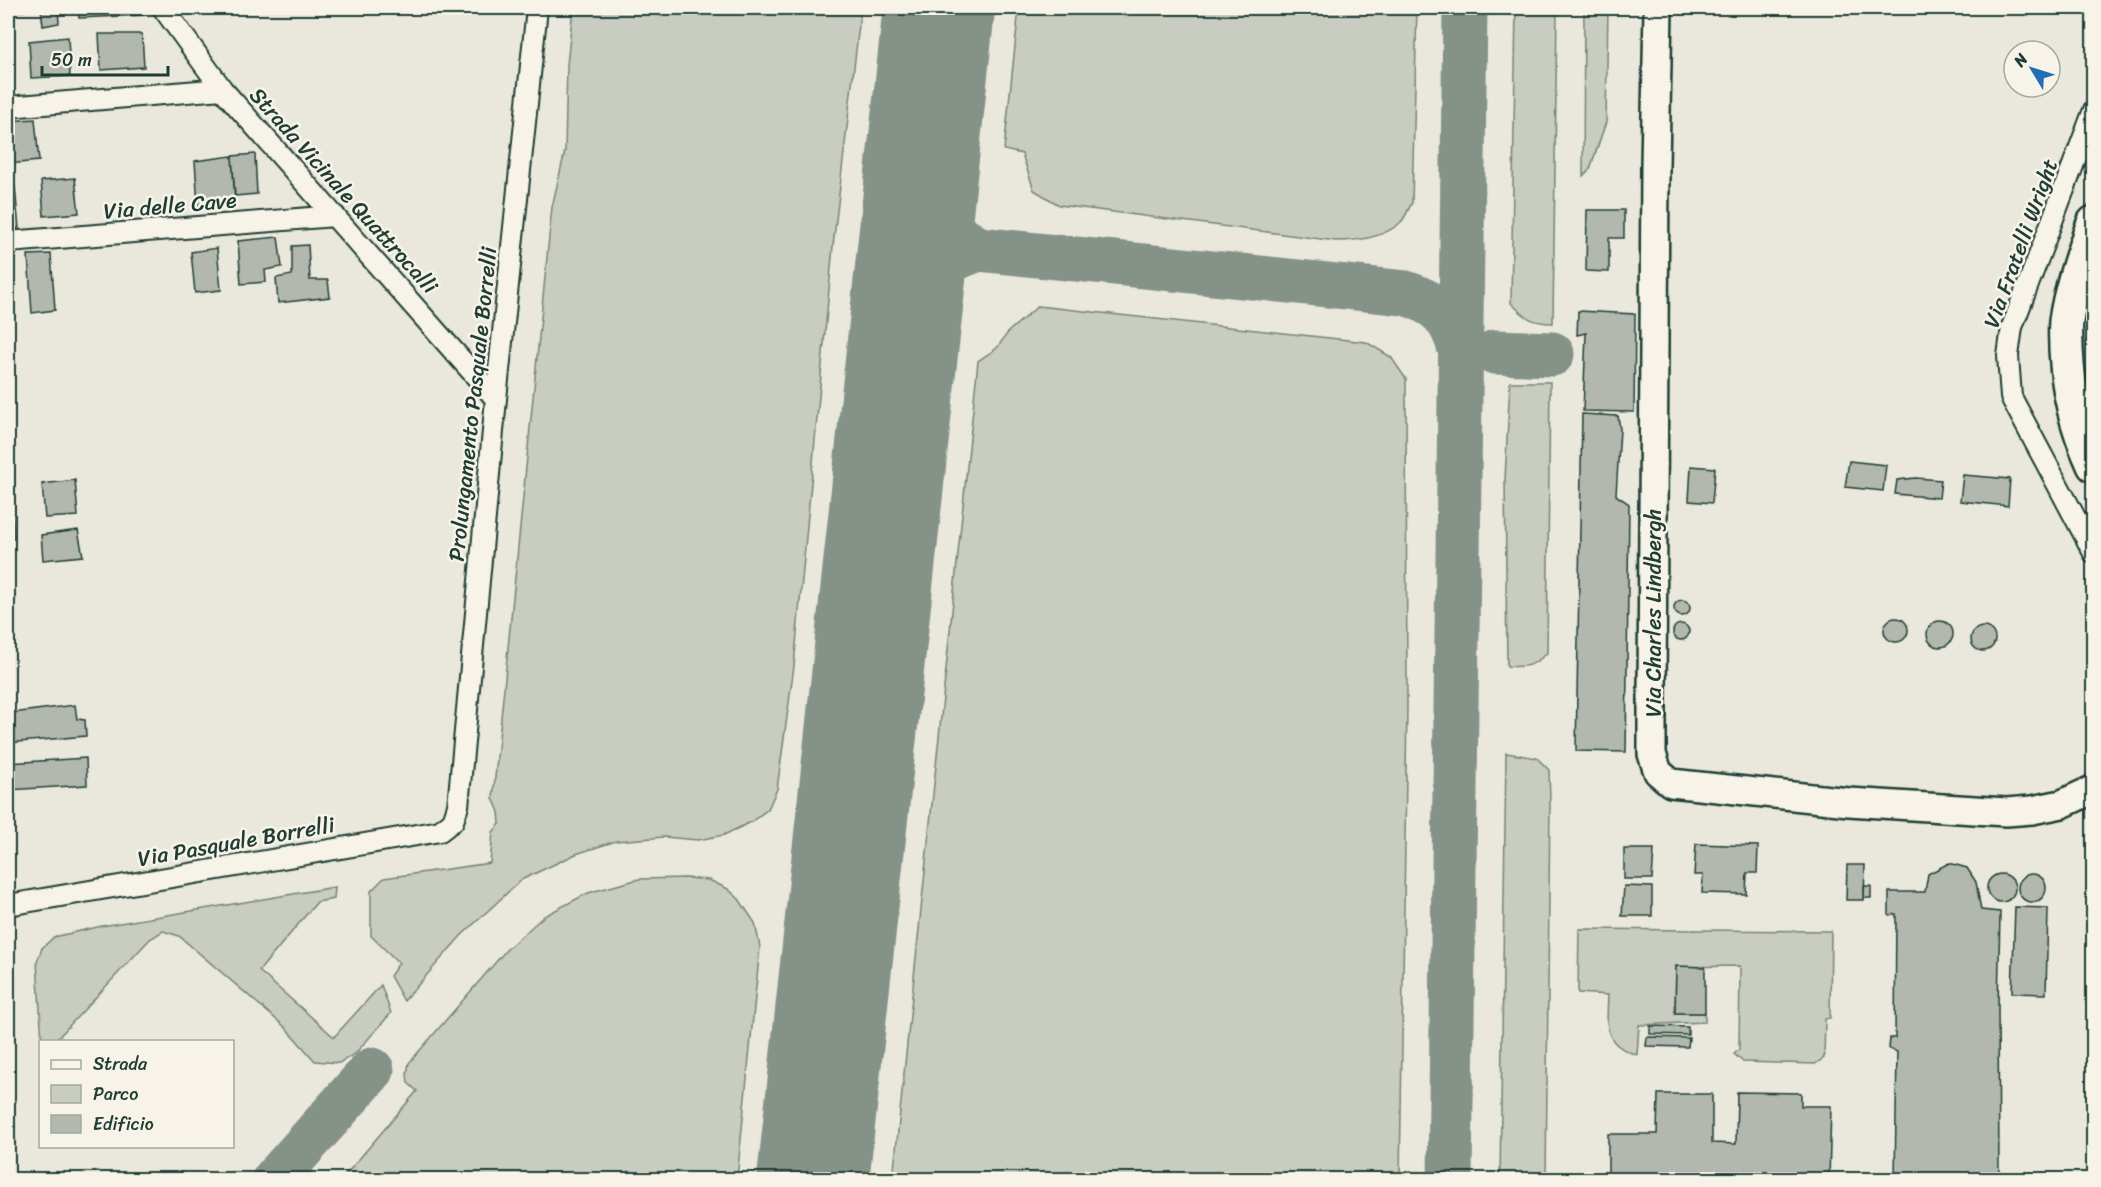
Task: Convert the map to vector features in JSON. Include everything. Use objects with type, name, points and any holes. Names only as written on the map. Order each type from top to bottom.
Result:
[{"type":"highway","points":[[2094,223],[2072,290],[2066,324],[2067,373],[2072,405],[2094,465]]},
{"type":"street","name":"Strada Vicinale Quattrocalli","points":[[163,8],[222,89],[496,399]]},
{"type":"street","name":"Prolungamento Pasquale Borrelli","points":[[458,806],[496,399],[537,8]]},
{"type":"street","name":"Via Charles Lindbergh","points":[[1658,8],[1652,754],[1658,772],[1671,783],[1849,802],[1898,803],[1988,811],[2032,810],[2062,804],[2094,789]]},
{"type":"street","points":[[8,107],[222,89]]},
{"type":"street","name":"Via Fratelli Wright","points":[[2094,110],[2012,327],[2008,356],[2011,397],[2094,554]]},
{"type":"street","name":"Via delle Cave","points":[[8,242],[335,216]]},
{"type":"street","name":"Via Pasquale Borrelli","points":[[8,905],[440,831],[453,821],[458,806]]},
{"type":"green space","points":[[573,8],[861,8],[833,246],[794,666],[777,789],[768,809],[751,822],[724,835],[698,840],[664,837],[616,841],[576,854],[521,880],[461,936],[404,1001],[390,976],[399,963],[371,936],[371,891],[384,878],[490,863],[493,832],[500,824],[499,812],[493,798],[552,207],[565,151],[567,65]]},
{"type":"green space","points":[[1019,8],[1417,8],[1412,203],[1402,221],[1386,232],[1361,239],[1336,241],[1059,205],[1034,190],[1022,154],[1004,150]]},
{"type":"green space","points":[[1516,8],[1557,8],[1553,323],[1530,319],[1511,303]]},
{"type":"green space","points":[[1584,8],[1608,8],[1606,122],[1590,169],[1583,176]]},
{"type":"green space","points":[[1038,306],[1366,342],[1391,357],[1406,379],[1407,707],[1400,1179],[893,1179],[978,361],[997,348],[1009,331]]},
{"type":"green space","points":[[1510,382],[1550,382],[1547,653],[1538,661],[1520,667],[1507,666],[1505,479]]},
{"type":"green space","points":[[1506,753],[1537,758],[1549,770],[1546,1179],[1500,1179]]},
{"type":"green space","points":[[639,879],[709,880],[728,889],[739,899],[755,923],[760,947],[737,1179],[342,1179],[417,1091],[408,1083],[409,1063],[507,949],[544,916],[588,893]]},
{"type":"green space","points":[[335,887],[334,899],[317,902],[259,971],[334,1037],[381,985],[391,1013],[355,1054],[339,1063],[315,1061],[285,1027],[179,936],[163,931],[150,939],[56,1040],[42,1040],[37,962],[42,948],[54,937],[102,926]]},
{"type":"green space","points":[[1579,929],[1831,931],[1830,1018],[1825,1019],[1824,1058],[1815,1064],[1743,1062],[1734,1054],[1739,1050],[1740,966],[1676,967],[1675,1013],[1705,1013],[1705,1022],[1639,1025],[1637,1055],[1626,1051],[1612,1039],[1609,1032],[1608,995],[1578,993]]},
{"type":"building","points":[[8,8],[13,8],[14,21],[8,22]]},
{"type":"building","points":[[19,8],[41,8],[41,9],[20,11]]},
{"type":"building","points":[[41,8],[58,8],[59,23],[43,26]]},
{"type":"building","points":[[78,8],[139,8],[144,15],[79,18]]},
{"type":"building","points":[[99,34],[142,34],[144,67],[101,70]]},
{"type":"building","points":[[68,37],[70,76],[31,78],[29,41]]},
{"type":"building","points":[[35,119],[39,161],[8,164],[8,121]]},
{"type":"building","points":[[255,154],[257,194],[235,196],[232,156]]},
{"type":"building","points":[[232,156],[235,203],[198,206],[195,161]]},
{"type":"building","points":[[75,178],[79,213],[44,216],[41,181]]},
{"type":"building","points":[[15,187],[19,228],[8,229],[8,188]]},
{"type":"building","points":[[1587,210],[1624,210],[1624,238],[1609,238],[1609,272],[1586,271]]},
{"type":"building","points":[[278,237],[282,267],[265,270],[266,282],[241,284],[238,241]]},
{"type":"building","points":[[308,245],[310,280],[328,280],[330,297],[278,303],[276,278],[292,275],[292,246]]},
{"type":"building","points":[[217,248],[221,290],[195,293],[191,252]]},
{"type":"building","points":[[51,254],[55,310],[32,313],[28,255]]},
{"type":"building","points":[[1578,311],[1635,314],[1634,412],[1583,411],[1586,333],[1577,335]]},
{"type":"building","points":[[1582,414],[1618,416],[1620,429],[1616,495],[1629,504],[1626,752],[1576,751]]},
{"type":"building","points":[[1849,461],[1886,465],[1883,491],[1845,487]]},
{"type":"building","points":[[1691,466],[1715,468],[1712,503],[1689,501]]},
{"type":"building","points":[[1963,475],[2010,479],[2008,506],[1960,501]]},
{"type":"building","points":[[1915,478],[1941,480],[1939,498],[1895,494],[1897,480]]},
{"type":"building","points":[[75,480],[78,516],[45,518],[42,484]]},
{"type":"building","points":[[12,499],[14,539],[8,539],[8,500]]},
{"type":"building","points":[[78,530],[83,556],[43,560],[41,535]]},
{"type":"building","points":[[1679,600],[1685,600],[1690,608],[1688,614],[1679,616],[1674,611],[1674,605]]},
{"type":"building","points":[[1891,618],[1901,618],[1908,625],[1908,635],[1901,642],[1891,642],[1884,635],[1884,625]]},
{"type":"building","points":[[1940,621],[1949,625],[1953,634],[1949,643],[1940,647],[1931,643],[1927,634],[1931,625]]},
{"type":"building","points":[[1681,624],[1687,626],[1689,632],[1687,638],[1681,640],[1675,638],[1673,632],[1675,626]]},
{"type":"building","points":[[1983,627],[1988,628],[1994,634],[1994,644],[1988,650],[1983,651],[1978,650],[1972,644],[1971,639],[1972,634],[1978,628]]},
{"type":"building","points":[[75,705],[77,719],[85,720],[86,736],[8,743],[8,726],[12,725],[12,713]]},
{"type":"building","points":[[86,758],[87,785],[8,790],[8,763]]},
{"type":"building","points":[[1696,844],[1758,846],[1757,873],[1747,873],[1746,894],[1702,893],[1703,875],[1694,875]]},
{"type":"building","points":[[1624,849],[1654,849],[1652,879],[1624,879]]},
{"type":"building","points":[[1949,863],[1967,868],[1976,882],[1981,910],[2000,912],[1999,1177],[1970,1176],[1970,1180],[1889,1180],[1895,1178],[1897,1052],[1889,1049],[1890,1038],[1895,1038],[1896,914],[1889,915],[1889,892],[1925,892],[1928,874]]},
{"type":"building","points":[[1847,865],[1865,865],[1864,900],[1846,900]]},
{"type":"building","points":[[2001,874],[2011,878],[2015,888],[2011,898],[2001,902],[1991,898],[1987,888],[1991,878]]},
{"type":"building","points":[[2032,874],[2042,878],[2046,888],[2042,898],[2032,902],[2022,898],[2018,888],[2022,878]]},
{"type":"building","points":[[1624,886],[1652,887],[1652,916],[1622,916]]},
{"type":"building","points":[[1864,886],[1871,886],[1871,898],[1864,898]]},
{"type":"building","points":[[2015,907],[2048,908],[2046,994],[2012,993]]},
{"type":"building","points":[[1676,966],[1705,967],[1705,1013],[1675,1013]]},
{"type":"building","points":[[1650,1026],[1688,1027],[1688,1035],[1650,1034]]},
{"type":"building","points":[[1647,1037],[1689,1038],[1688,1047],[1646,1046]]},
{"type":"building","points":[[1737,1092],[1801,1093],[1801,1106],[1831,1106],[1829,1180],[1608,1180],[1608,1134],[1657,1134],[1658,1094],[1712,1094],[1712,1143],[1736,1144]]},
{"type":"taxiway","points":[[1450,1180],[1465,8]]},
{"type":"taxiway","points":[[922,165],[934,206],[944,224],[963,240],[979,249],[1405,293],[1427,302],[1443,314],[1453,330],[1461,353]]},
{"type":"taxiway","points":[[905,325],[917,296],[930,276],[949,261],[979,249]]},
{"type":"taxiway","points":[[1495,352],[1552,354]]},
{"type":"taxiway","points":[[274,1180],[372,1070]]},
{"type":"runway","points":[[813,1180],[939,8]]}]
